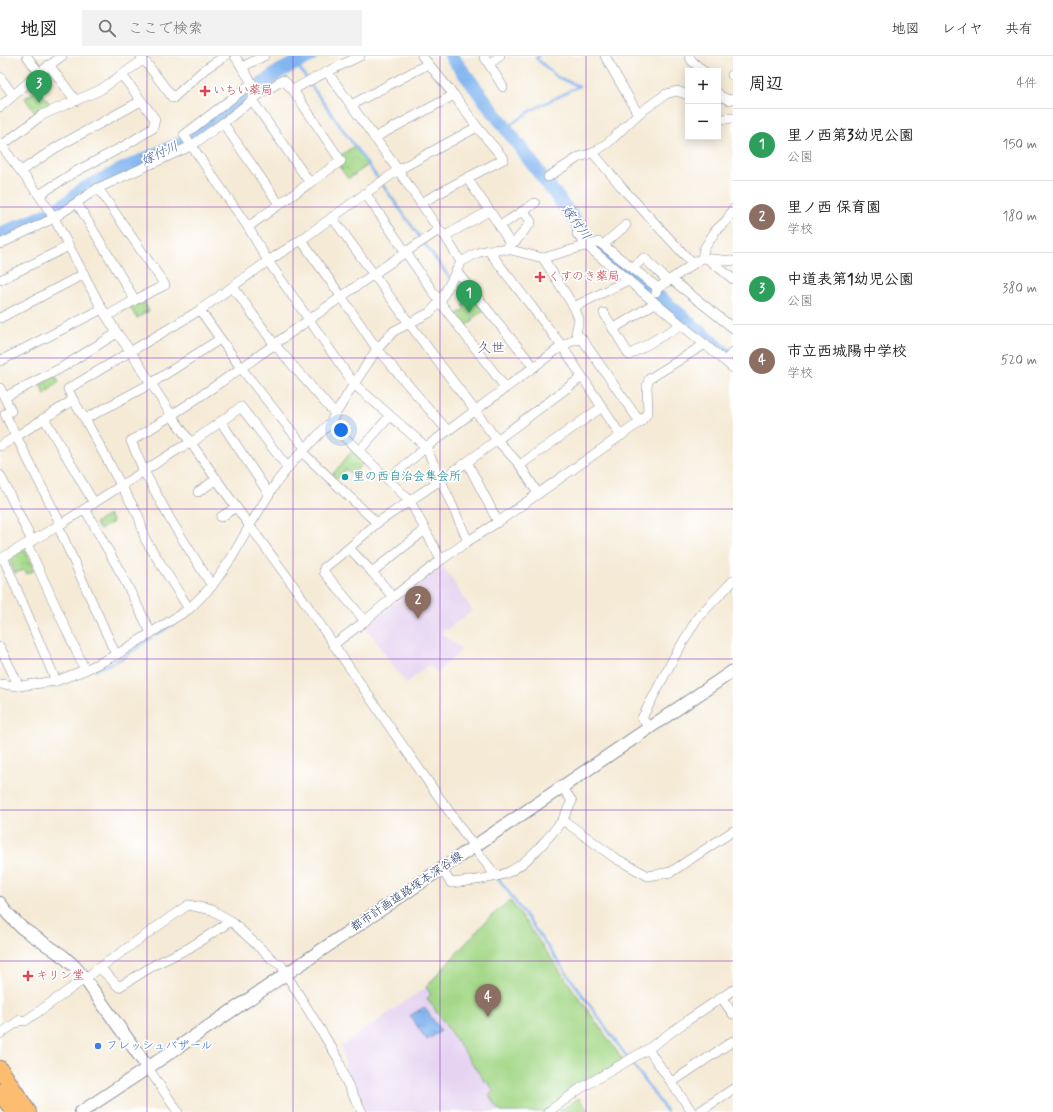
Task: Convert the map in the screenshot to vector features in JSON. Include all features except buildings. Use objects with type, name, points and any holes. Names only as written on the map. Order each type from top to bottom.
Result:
[{"type":"highway","points":[[0,1069],[28,1112]]},
{"type":"highway","points":[[0,1092],[14,1112]]},
{"type":"street","points":[[27,56],[39,73]]},
{"type":"street","points":[[0,107],[39,73],[62,56]]},
{"type":"street","points":[[224,56],[204,69],[173,98],[142,58],[122,75],[100,90],[42,115],[1,145],[47,207],[105,313],[152,383],[172,416],[298,592],[333,645],[474,847],[496,876]]},
{"type":"street","points":[[235,56],[260,94]]},
{"type":"street","points":[[242,67],[264,56]]},
{"type":"street","points":[[293,90],[308,81],[360,56]]},
{"type":"street","points":[[421,203],[504,159],[422,56]]},
{"type":"street","points":[[500,56],[486,60],[503,87]]},
{"type":"street","points":[[606,56],[638,114]]},
{"type":"street","points":[[689,56],[700,68]]},
{"type":"street","points":[[351,106],[428,64]]},
{"type":"street","points":[[49,65],[76,101]]},
{"type":"street","points":[[328,72],[461,262]]},
{"type":"street","points":[[39,195],[73,173],[126,145],[152,128],[155,119],[122,75]]},
{"type":"street","points":[[0,77],[13,95]]},
{"type":"street","points":[[0,244],[53,217],[98,188],[191,146],[260,94],[283,80],[293,90],[341,161],[248,227]]},
{"type":"street","points":[[252,83],[184,135],[248,227],[268,262],[354,384],[426,447],[468,541]]},
{"type":"street","points":[[548,177],[579,157],[593,152],[610,142],[638,114],[666,94],[678,91],[685,94]]},
{"type":"street","points":[[374,138],[454,95]]},
{"type":"street","points":[[721,96],[729,100],[733,99]]},
{"type":"street","points":[[252,100],[310,183]]},
{"type":"street","points":[[21,171],[57,147],[142,101]]},
{"type":"street","points":[[721,118],[733,118]]},
{"type":"street","points":[[223,123],[279,204]]},
{"type":"street","points":[[189,609],[145,539],[140,518],[68,389],[200,310],[398,170],[477,127]]},
{"type":"street","points":[[593,152],[625,191],[693,264]]},
{"type":"street","points":[[467,178],[500,226],[508,246],[543,258],[586,245],[601,243],[626,225]]},
{"type":"street","points":[[0,361],[165,285],[98,188]]},
{"type":"street","points":[[365,193],[440,302],[505,387]]},
{"type":"street","points":[[77,202],[135,300]]},
{"type":"street","points":[[500,226],[535,203]]},
{"type":"street","points":[[733,209],[727,220],[716,230],[704,249],[705,259],[733,279]]},
{"type":"street","points":[[212,586],[170,518],[144,471],[131,442],[172,416],[275,345],[341,296],[406,251],[489,211]]},
{"type":"street","points":[[0,684],[19,686],[56,681],[85,670],[116,655],[189,609],[212,586],[232,557],[269,494],[288,468],[303,450],[330,423],[377,349],[394,331],[429,312],[440,302],[461,262],[488,250],[508,246],[516,241],[531,222],[524,211]]},
{"type":"street","points":[[332,217],[475,411],[497,440],[520,465],[538,494]]},
{"type":"street","points":[[580,232],[577,234],[586,245],[733,368]]},
{"type":"street","points":[[301,240],[377,349],[447,430]]},
{"type":"street","points":[[601,243],[658,288]]},
{"type":"street","points":[[0,280],[69,246]]},
{"type":"street","points":[[488,250],[562,346],[621,436]]},
{"type":"street","points":[[543,258],[574,307],[579,319],[576,333],[582,339],[640,422]]},
{"type":"street","points":[[632,268],[644,258],[670,280],[733,328]]},
{"type":"street","points":[[613,330],[653,301],[658,288],[693,264],[705,259],[733,262]]},
{"type":"street","points":[[456,272],[534,367]]},
{"type":"street","points":[[0,318],[84,274]]},
{"type":"street","points":[[574,307],[628,280]]},
{"type":"street","points":[[233,287],[275,345],[335,414]]},
{"type":"street","points":[[200,310],[241,368],[303,450],[377,523]]},
{"type":"street","points":[[604,313],[628,355],[681,325]]},
{"type":"street","points":[[5,398],[61,368],[118,333]]},
{"type":"street","points":[[85,419],[152,383],[220,339]]},
{"type":"street","points":[[388,480],[447,430],[475,411],[505,387],[562,346],[574,340],[582,339]]},
{"type":"street","points":[[333,645],[441,560],[498,522],[640,422],[648,412],[647,386],[649,379],[705,344]]},
{"type":"street","points":[[724,361],[733,352]]},
{"type":"street","points":[[365,621],[324,572],[324,568],[377,523],[467,462],[582,377]]},
{"type":"street","points":[[0,388],[11,411],[5,414],[58,519],[58,526],[116,655]]},
{"type":"street","points":[[0,446],[73,400]]},
{"type":"street","points":[[56,681],[1,558],[58,526],[180,448],[191,443],[241,407],[288,468]]},
{"type":"street","points":[[520,465],[602,407]]},
{"type":"street","points":[[359,451],[390,416]]},
{"type":"street","points":[[44,418],[94,503]]},
{"type":"street","points":[[221,422],[269,494]]},
{"type":"street","points":[[330,423],[410,501],[441,560]]},
{"type":"street","points":[[467,462],[498,522]]},
{"type":"street","points":[[0,475],[85,670]]},
{"type":"street","points":[[198,492],[217,479]]},
{"type":"street","points":[[221,517],[236,507]]},
{"type":"street","points":[[85,509],[123,577],[151,633]]},
{"type":"street","points":[[372,572],[425,530]]},
{"type":"street","points":[[349,548],[393,597]]},
{"type":"street","points":[[649,728],[642,718],[672,659],[698,617],[733,580]]},
{"type":"street","points":[[0,647],[19,686]]},
{"type":"street","name":"都市計画道路塚本深谷線","points":[[81,1112],[733,671]]},
{"type":"street","points":[[441,869],[451,883],[496,876],[508,872],[518,866],[540,847],[562,821],[572,801],[562,787]]},
{"type":"street","points":[[562,821],[568,823],[615,858],[648,876],[671,872],[733,831]]},
{"type":"street","points":[[0,903],[8,914],[22,928],[63,956],[74,966],[85,979],[178,1112]]},
{"type":"street","points":[[0,1039],[188,905],[212,910],[231,921],[274,961],[281,965],[338,1058],[362,1112]]},
{"type":"street","points":[[98,969],[119,987],[156,964],[189,948],[231,921]]},
{"type":"street","points":[[548,1112],[581,1088],[648,1048],[733,990]]},
{"type":"street","points":[[721,997],[733,1014]]},
{"type":"street","points":[[0,1034],[20,1020],[25,1021]]},
{"type":"street","points":[[672,1082],[733,1040]]},
{"type":"street","points":[[648,1048],[692,1112]]},
{"type":"street","points":[[699,1112],[733,1089]]},
{"type":"shaded area","points":[[443,567],[473,611],[441,633],[462,649],[437,673],[428,665],[406,684],[366,627]]},
{"type":"shaded area","points":[[510,900],[545,1112],[366,1112],[347,1073],[341,1046],[426,987],[489,918]]},
{"type":"green space","points":[[39,89],[53,108],[37,116],[25,98]]},
{"type":"green space","points":[[354,146],[368,165],[348,179],[339,166],[340,156]]},
{"type":"green space","points":[[142,298],[149,311],[137,318],[129,306]]},
{"type":"green space","points":[[473,298],[484,310],[463,328],[454,317],[464,309],[463,305]]},
{"type":"green space","points":[[55,375],[59,381],[45,394],[40,385]]},
{"type":"green space","points":[[352,451],[364,462],[353,475],[346,469],[337,479],[332,475]]},
{"type":"green space","points":[[109,515],[113,522],[100,530],[95,523]]},
{"type":"green space","points":[[25,549],[35,570],[27,574],[24,570],[15,573],[9,559]]},
{"type":"green space","points":[[510,900],[623,1060],[545,1112],[501,1112],[489,1095],[494,1091],[487,1081],[485,1082],[427,998],[431,995],[426,987],[489,918]]},
{"type":"green space","points":[[579,1098],[589,1112],[558,1112]]},
{"type":"water","points":[[424,1007],[441,1031],[427,1040],[410,1016]]},
{"type":"waterway","name":"嫁付川","points":[[0,234],[40,218],[70,201],[83,189],[121,170],[191,139],[247,94],[280,71],[310,56]]},
{"type":"waterway","name":"嫁付川","points":[[451,56],[593,245],[657,295],[733,360]]},
{"type":"waterway","points":[[506,128],[532,110],[579,86],[557,77],[536,58],[539,56]]},
{"type":"waterway","points":[[296,63],[306,78]]},
{"type":"waterway","points":[[310,84],[379,180]]},
{"type":"waterway","points":[[382,184],[419,236]]},
{"type":"waterway","points":[[424,243],[449,277]]},
{"type":"waterway","points":[[193,611],[207,596]]},
{"type":"waterway","points":[[156,635],[177,622]]},
{"type":"waterway","points":[[95,670],[121,659],[151,638]]},
{"type":"waterway","points":[[50,686],[57,686],[61,684]]},
{"type":"waterway","points":[[499,879],[627,1057]]},
{"type":"waterway","points":[[632,1063],[667,1112]]},
{"type":"place","name":"いちい薬局","points":[[205,91]]},
{"type":"place","name":"中道表第1幼児公園","points":[[39,103]]},
{"type":"place","name":"くすのき薬局","points":[[540,277]]},
{"type":"place","name":"里ノ西第3幼児公園","points":[[469,313]]},
{"type":"place","name":"里の西自治会集会所","points":[[345,477]]},
{"type":"place","name":"里ノ西 保育園","points":[[418,619]]},
{"type":"place","name":"キリン堂","points":[[28,976]]},
{"type":"place","name":"市立西城陽中学校","points":[[488,1017]]},
{"type":"place","name":"フレッシュバザール","points":[[98,1046]]},
{"type":"district","name":"久世","points":[[491,348]]}]
